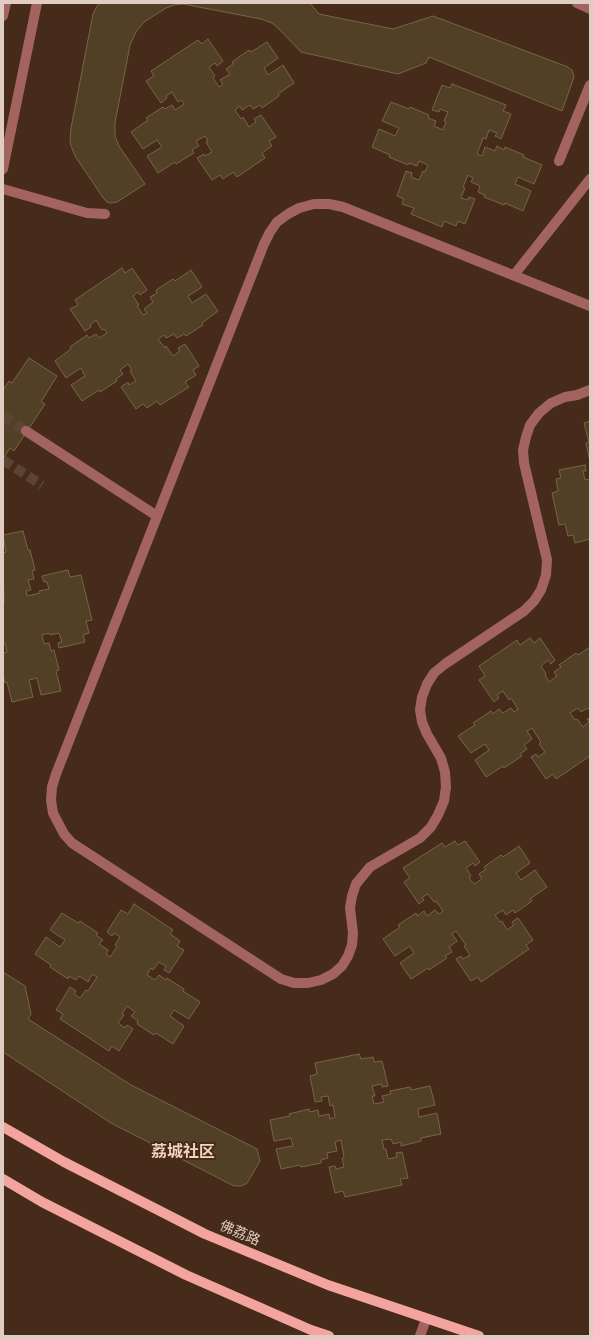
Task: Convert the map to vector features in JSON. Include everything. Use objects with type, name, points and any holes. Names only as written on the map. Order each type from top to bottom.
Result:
[{"type":"main road","name":"佛荔路","points":[[3,1127],[64,1162],[205,1234],[328,1285],[479,1336]]},
{"type":"main road","points":[[3,1179],[42,1202],[186,1275],[310,1330],[329,1336]]},
{"type":"street","points":[[3,16],[6,3]]},
{"type":"street","points":[[3,169],[37,3]]},
{"type":"street","points":[[577,3],[590,9]]},
{"type":"street","points":[[560,161],[590,85]]},
{"type":"street","points":[[514,275],[590,179]]},
{"type":"street","points":[[3,189],[87,214],[105,214]]},
{"type":"street","points":[[590,306],[343,207],[329,204],[314,204],[299,208],[277,222],[264,244],[56,774],[52,794],[53,813],[64,834],[72,842],[281,979],[294,983],[308,983],[321,980],[333,974],[342,966],[352,945],[353,933],[350,908],[356,884],[370,867],[420,838],[430,828],[444,801],[446,787],[445,772],[441,758],[422,722],[420,710],[422,697],[427,684],[434,673],[445,664],[524,611],[534,601],[541,590],[546,575],[547,560],[524,463],[523,450],[530,425],[539,413],[551,403],[565,397],[578,395],[590,390]]},
{"type":"street","points":[[26,431],[157,516]]},
{"type":"street","points":[[420,1336],[426,1319]]},
{"type":"building","points":[[100,3],[310,3],[319,14],[393,29],[433,16],[568,67],[572,70],[574,77],[562,111],[429,57],[426,63],[398,74],[301,52],[272,23],[261,19],[183,4],[174,5],[166,8],[144,22],[136,32],[130,45],[115,123],[115,136],[119,146],[145,184],[117,202],[111,203],[104,199],[75,156],[70,143],[71,128],[93,14]]},
{"type":"building","points":[[208,39],[223,61],[217,66],[215,63],[209,67],[215,76],[213,78],[219,87],[223,84],[220,80],[230,74],[226,69],[233,64],[232,62],[249,50],[251,52],[267,42],[278,58],[264,68],[268,75],[283,65],[294,83],[262,108],[260,105],[253,109],[250,105],[242,110],[240,106],[235,110],[241,119],[243,117],[249,127],[256,122],[254,119],[261,115],[276,137],[269,141],[272,146],[262,153],[265,158],[237,177],[233,172],[223,179],[220,175],[212,180],[197,158],[212,152],[206,142],[208,141],[205,136],[196,141],[199,146],[192,150],[194,153],[176,164],[175,162],[158,173],[147,156],[162,147],[157,140],[143,149],[131,132],[148,120],[146,118],[163,107],[165,109],[172,105],[175,110],[184,104],[181,100],[178,102],[172,92],[166,96],[167,98],[161,103],[146,81],[154,76],[151,71],[198,40],[202,44]]},
{"type":"building","points":[[452,84],[506,105],[503,111],[511,114],[501,139],[495,136],[497,133],[489,130],[486,139],[483,138],[477,154],[482,156],[485,147],[495,151],[497,146],[504,150],[505,147],[542,165],[534,184],[518,177],[515,184],[531,191],[523,211],[505,203],[504,205],[484,197],[485,195],[478,192],[480,186],[471,182],[473,178],[468,175],[463,187],[465,188],[461,198],[468,200],[469,197],[475,199],[465,224],[458,221],[456,226],[444,221],[442,227],[411,214],[414,208],[402,204],[404,199],[397,196],[406,171],[412,173],[411,177],[419,180],[423,171],[425,172],[428,165],[419,161],[417,166],[409,163],[408,165],[389,157],[390,155],[372,147],[379,129],[395,136],[399,128],[382,121],[391,102],[409,109],[410,107],[429,115],[428,118],[436,121],[434,126],[443,130],[446,122],[444,121],[448,112],[440,109],[439,112],[432,110],[442,85],[450,88]]},
{"type":"building","points":[[122,268],[125,273],[132,268],[147,290],[140,295],[138,292],[133,296],[143,315],[147,313],[144,309],[153,302],[150,297],[157,293],[156,290],[173,279],[175,281],[191,270],[202,287],[188,296],[192,303],[206,294],[218,311],[202,323],[203,325],[186,336],[184,334],[177,338],[174,334],[166,338],[164,335],[158,339],[165,348],[166,346],[173,356],[180,351],[178,348],[185,344],[199,366],[193,370],[196,375],[185,382],[189,387],[160,405],[157,401],[147,408],[143,404],[136,409],[121,387],[128,382],[129,385],[136,381],[128,364],[120,370],[123,374],[116,379],[117,381],[82,401],[71,385],[85,376],[81,368],[66,378],[55,361],[71,349],[70,347],[87,335],[89,338],[96,334],[99,338],[107,333],[104,329],[102,330],[96,320],[90,325],[91,327],[85,331],[70,309],[78,305],[75,300]]},
{"type":"building","points":[[29,358],[57,376],[41,402],[45,404],[14,451],[10,448],[3,459],[3,390],[9,381],[12,383]]},
{"type":"building","points":[[590,421],[590,462],[586,443],[589,442],[584,423]]},
{"type":"building","points":[[585,465],[586,471],[583,471],[585,480],[590,479],[590,539],[575,543],[573,535],[568,536],[565,524],[559,525],[552,493],[558,491],[556,479],[561,478],[559,470]]},
{"type":"building","points":[[23,531],[35,570],[32,571],[34,579],[28,580],[31,590],[26,591],[27,596],[49,589],[47,582],[44,582],[42,576],[68,570],[70,577],[81,575],[92,620],[86,621],[89,633],[83,635],[85,642],[59,648],[58,643],[62,642],[59,633],[42,635],[44,644],[49,643],[51,651],[54,650],[59,670],[56,671],[61,691],[41,695],[37,678],[29,680],[33,697],[12,702],[7,682],[5,683],[3,674],[3,653],[7,652],[5,643],[3,643],[3,553],[6,552],[3,535]]},
{"type":"building","points":[[530,638],[534,643],[540,638],[555,660],[551,664],[548,660],[541,666],[549,682],[557,676],[554,672],[561,667],[559,665],[576,653],[578,655],[590,647],[590,710],[588,708],[581,712],[578,708],[570,713],[583,727],[589,722],[587,719],[590,718],[590,756],[556,779],[553,774],[546,779],[531,757],[536,754],[538,757],[545,752],[539,744],[541,742],[532,728],[527,731],[532,739],[524,745],[527,749],[520,754],[522,756],[504,768],[503,766],[486,777],[475,760],[489,750],[485,744],[471,753],[458,736],[475,725],[473,723],[491,711],[493,714],[499,709],[503,713],[511,708],[514,712],[518,709],[511,698],[509,700],[503,691],[497,695],[499,698],[494,702],[479,680],[485,676],[479,666],[517,640],[520,645]]},
{"type":"building","points":[[455,841],[458,845],[465,841],[480,862],[475,866],[473,863],[466,868],[471,876],[469,878],[474,884],[482,879],[479,874],[486,869],[484,867],[501,855],[503,857],[519,846],[530,863],[516,873],[521,880],[535,870],[547,887],[530,899],[532,901],[515,913],[513,910],[506,915],[503,910],[495,915],[500,922],[502,921],[507,930],[514,925],[512,922],[518,918],[533,940],[526,945],[529,949],[481,982],[478,977],[471,981],[456,959],[461,956],[463,959],[470,955],[464,946],[466,945],[456,931],[452,934],[457,941],[449,947],[452,952],[445,956],[447,958],[429,970],[428,968],[411,979],[400,963],[414,953],[410,946],[395,956],[383,939],[400,927],[398,925],[416,913],[417,916],[424,911],[427,916],[435,910],[439,914],[443,911],[436,901],[434,902],[428,894],[422,897],[424,900],[419,904],[404,882],[410,878],[403,868],[442,843],[445,847]]},
{"type":"building","points":[[134,904],[173,930],[170,934],[180,941],[177,946],[184,950],[169,973],[164,970],[166,966],[159,962],[153,970],[151,968],[147,975],[155,980],[159,975],[166,980],[167,978],[200,1002],[189,1019],[174,1010],[170,1016],[184,1026],[173,1044],[156,1033],[154,1035],[137,1024],[138,1021],[131,1016],[135,1012],[127,1006],[122,1014],[124,1015],[118,1023],[125,1028],[127,1025],[133,1029],[119,1051],[112,1046],[109,1051],[60,1019],[63,1014],[56,1010],[70,987],[76,991],[74,994],[80,998],[86,990],[88,991],[97,977],[92,974],[88,982],[79,976],[76,980],[69,976],[68,979],[50,967],[51,965],[35,954],[46,937],[60,947],[65,940],[50,930],[62,913],[78,923],[80,921],[98,933],[96,935],[103,940],[99,944],[108,950],[106,954],[110,957],[117,947],[115,945],[120,937],[114,933],[112,936],[107,932],[121,910],[128,914]]},
{"type":"building","points":[[3,972],[25,986],[31,1014],[28,1019],[131,1085],[257,1149],[260,1161],[247,1183],[242,1186],[234,1186],[111,1123],[3,1052]]},
{"type":"building","points":[[359,1054],[361,1059],[373,1057],[374,1062],[382,1061],[388,1086],[382,1087],[382,1084],[372,1086],[375,1096],[372,1096],[374,1104],[384,1102],[382,1096],[391,1094],[390,1091],[410,1087],[411,1090],[430,1086],[435,1105],[418,1109],[419,1117],[437,1113],[441,1134],[421,1138],[421,1141],[401,1146],[401,1142],[393,1144],[391,1139],[382,1140],[388,1159],[397,1157],[396,1153],[402,1152],[408,1178],[400,1179],[402,1185],[345,1197],[343,1191],[335,1193],[329,1167],[335,1166],[336,1169],[344,1167],[341,1140],[335,1142],[337,1151],[327,1153],[328,1158],[321,1160],[321,1163],[281,1169],[276,1149],[293,1146],[291,1138],[274,1141],[270,1120],[290,1116],[289,1114],[309,1109],[310,1112],[318,1110],[319,1116],[329,1114],[330,1119],[335,1117],[333,1105],[330,1106],[328,1096],[321,1097],[322,1101],[315,1102],[310,1076],[317,1074],[315,1063]]},
{"type":"tunnel","points":[[3,416],[26,431]]},
{"type":"tunnel","points":[[3,460],[42,485]]},
{"type":"district","name":"荔城社区","points":[[183,1152]]}]
